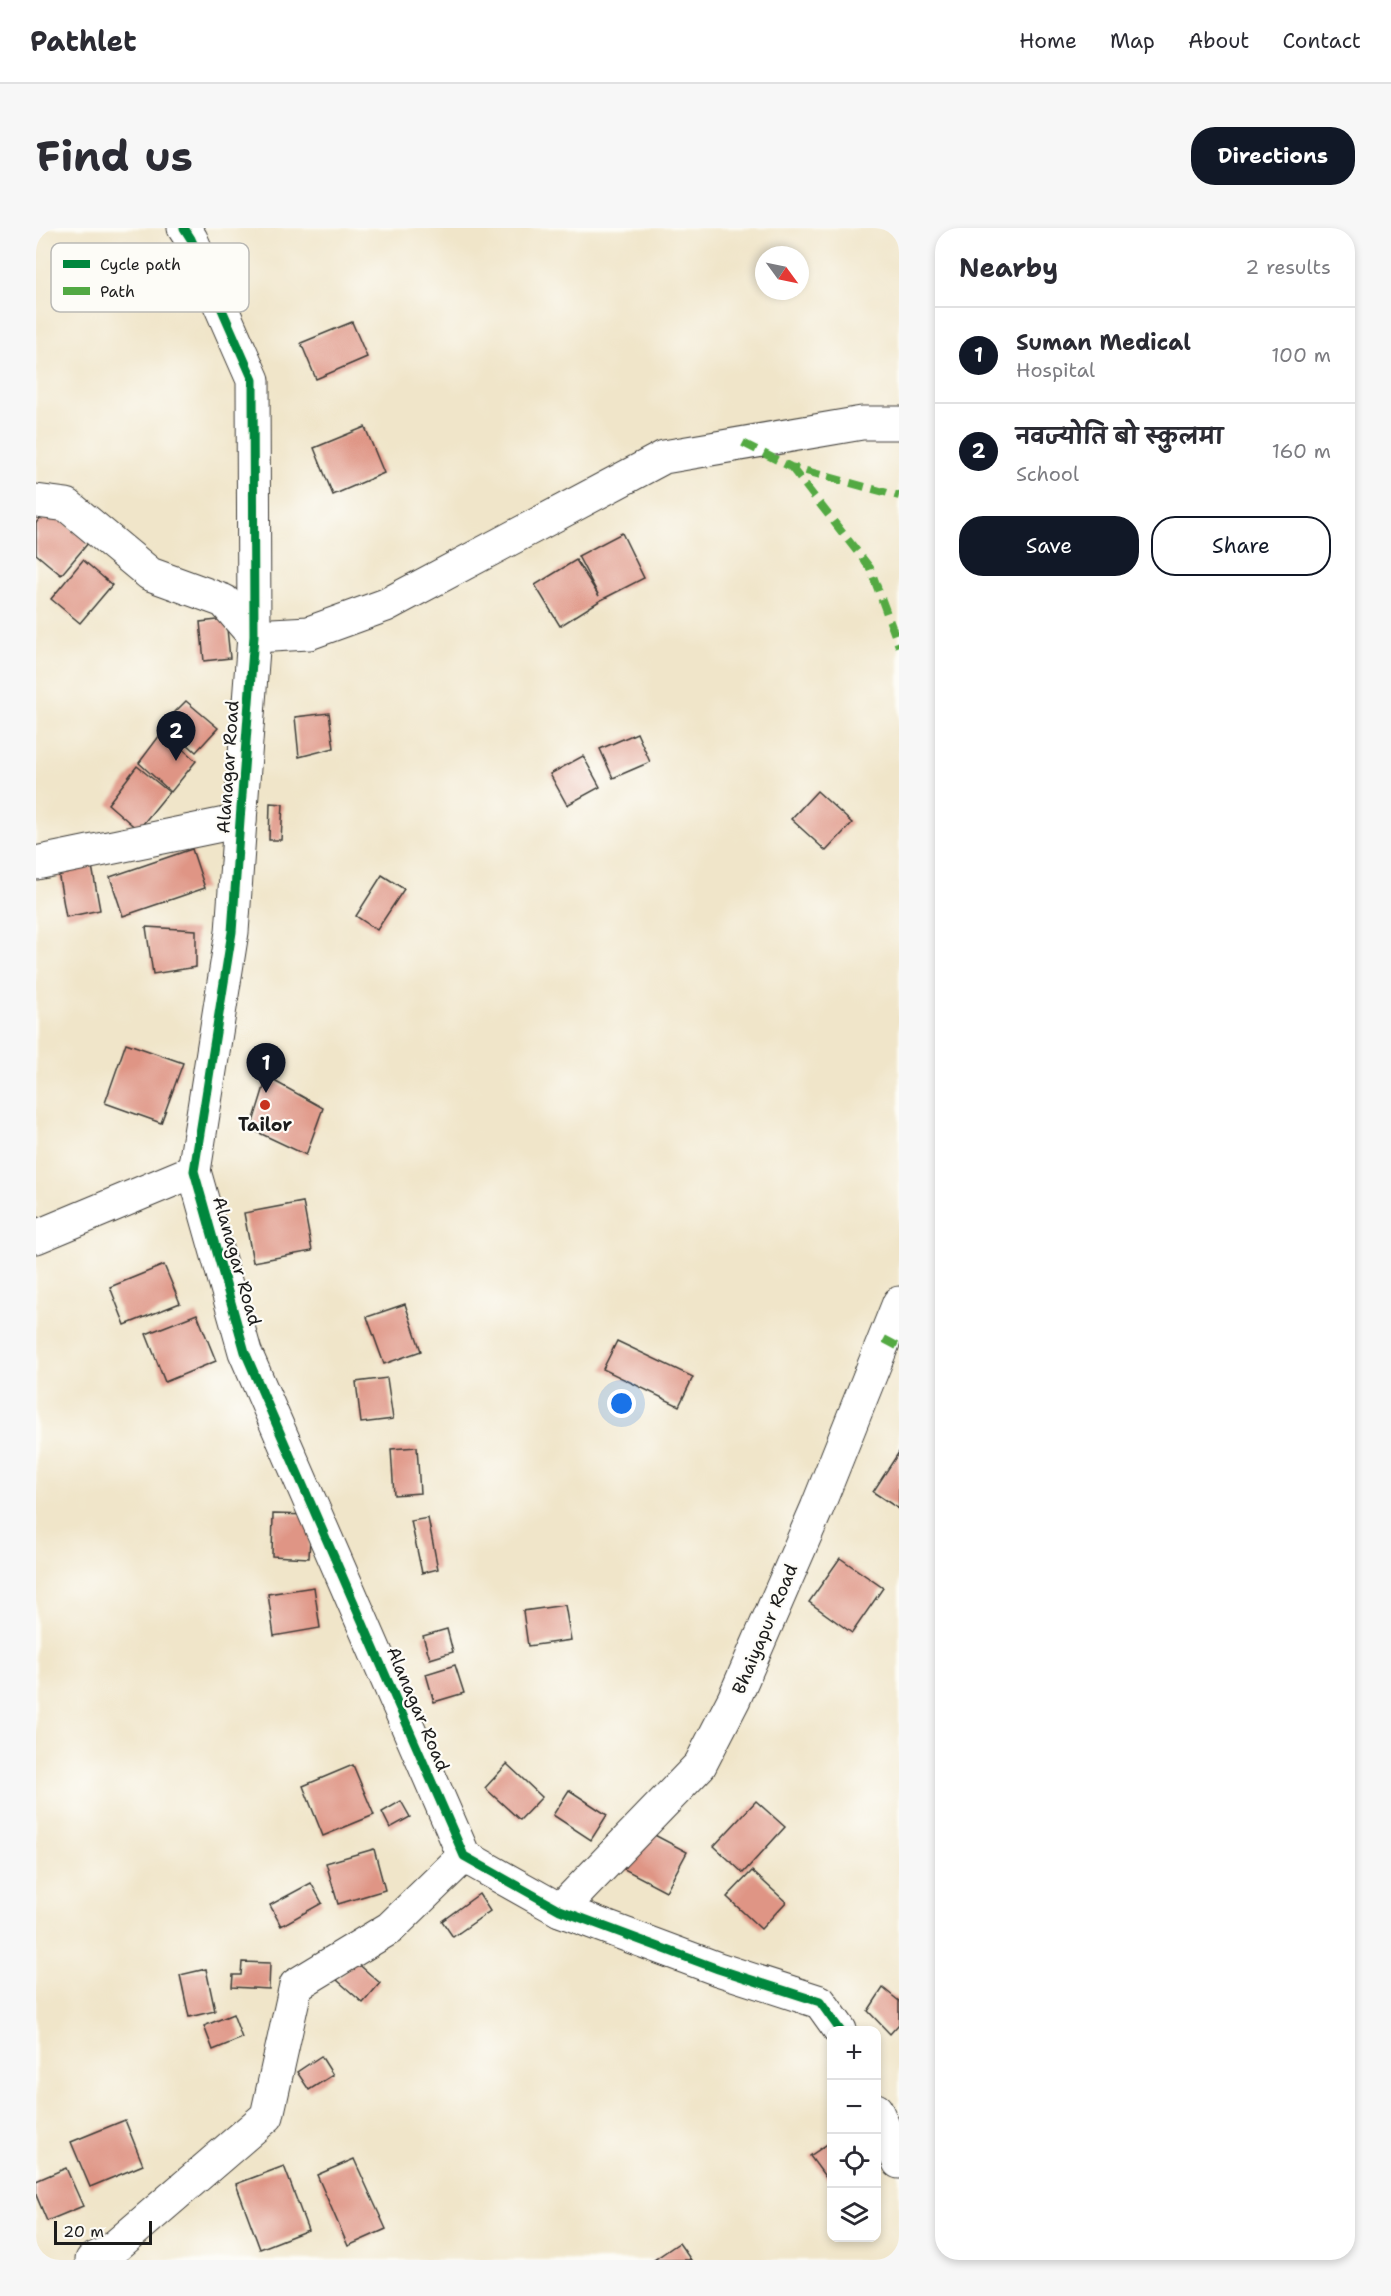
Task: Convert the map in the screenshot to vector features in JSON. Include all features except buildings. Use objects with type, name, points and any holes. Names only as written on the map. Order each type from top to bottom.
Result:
[{"type":"street","name":"Alanagar Road","points":[[184,228],[194,243]]},
{"type":"street","name":"Alanagar Road","points":[[224,312],[253,380],[254,636],[232,932],[194,1171],[245,1352],[464,1856]]},
{"type":"street","points":[[36,501],[67,505],[150,574],[224,601],[254,636],[309,633],[386,605],[664,458],[862,423],[899,423]]},
{"type":"street","points":[[36,863],[240,821]]},
{"type":"street","points":[[36,1237],[194,1171]]},
{"type":"street","name":"Bhaiyapur Road","points":[[560,1910],[700,1765],[734,1699],[817,1508],[899,1303]]},
{"type":"street","points":[[92,2260],[110,2252],[267,2116],[296,1985],[390,1928],[464,1856],[560,1910],[718,1969],[820,2002],[837,2026]]},
{"type":"street","points":[[881,2121],[899,2162]]},
{"type":"marked path","points":[[743,443],[791,467],[899,496]]},
{"type":"marked path","points":[[791,467],[870,568],[899,646]]},
{"type":"marked path","points":[[884,1339],[899,1347]]},
{"type":"cycle path","points":[[184,228],[193,243]]},
{"type":"cycle path","points":[[223,312],[253,380],[254,636],[232,932],[194,1171],[245,1352],[464,1856],[560,1910],[718,1969],[820,2002],[837,2026]]},
{"type":"place","name":"नवज्याेति बाे स्कुलमा","points":[[176,761]]},
{"type":"place","name":"Suman Medical","points":[[266,1093]]},
{"type":"place","name":"Tailor","points":[[265,1105]]}]
